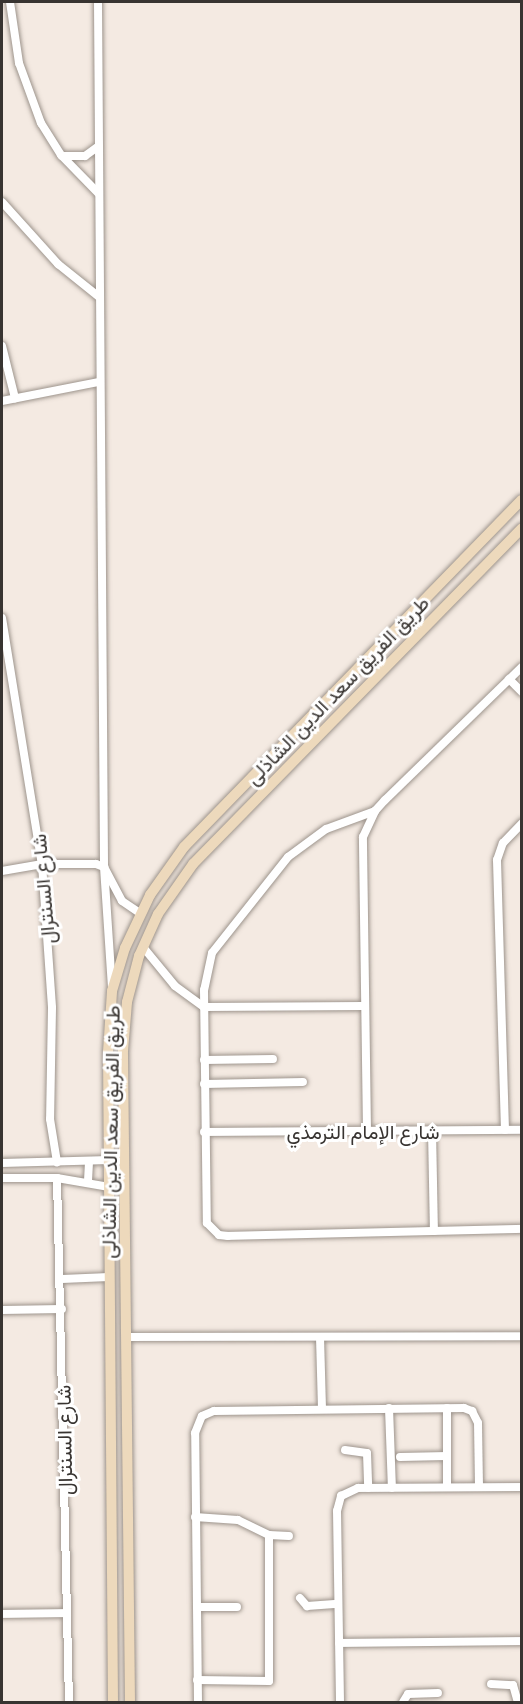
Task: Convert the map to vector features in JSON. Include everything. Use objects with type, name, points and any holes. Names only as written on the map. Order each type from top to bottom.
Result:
[{"type":"street","points":[[10,2],[12,29],[29,94],[61,155],[99,194]]},
{"type":"street","points":[[98,2],[104,867],[112,991]]},
{"type":"street","points":[[61,155],[77,158],[99,146]]},
{"type":"street","points":[[2,202],[58,264],[99,297]]},
{"type":"street","points":[[2,346],[15,398]]},
{"type":"street","points":[[2,401],[99,382]]},
{"type":"street","name":"طريق الفريق سعد الدين الشاذلى","points":[[113,1702],[108,1093],[112,991],[125,948],[141,914],[184,847],[522,500]]},
{"type":"street","name":"طريق الفريق سعد الدين الشاذلى","points":[[130,1702],[123,1095],[127,1002],[143,946],[158,914],[188,870],[293,759],[522,528]]},
{"type":"street","name":"شارع السنترال","points":[[2,618],[42,864],[52,1008],[50,1119],[57,1162]]},
{"type":"street","points":[[367,1131],[363,837],[375,811],[522,667]]},
{"type":"street","points":[[509,679],[522,692]]},
{"type":"street","points":[[303,725],[305,736],[315,738]]},
{"type":"street","points":[[283,745],[293,747],[293,759]]},
{"type":"street","points":[[375,811],[326,829],[288,857],[212,953],[204,1007],[205,1215],[207,1223],[219,1235],[522,1229]]},
{"type":"street","points":[[505,1130],[498,860],[503,843],[522,823]]},
{"type":"street","points":[[2,871],[42,864],[89,863],[104,867],[123,901],[141,914]]},
{"type":"street","points":[[143,946],[175,986],[204,1007],[364,1006]]},
{"type":"street","points":[[204,1060],[273,1059]]},
{"type":"street","points":[[204,1084],[303,1082]]},
{"type":"street","points":[[108,1093],[114,1102],[123,1095]]},
{"type":"street","points":[[108,1125],[117,1119],[124,1128]]},
{"type":"street","points":[[432,1130],[434,1231]]},
{"type":"street","name":"شارع الإمام الترمذي","points":[[204,1132],[522,1130]]},
{"type":"street","points":[[2,1163],[109,1160]]},
{"type":"street","points":[[88,1161],[88,1181]]},
{"type":"street","points":[[2,1178],[57,1178],[88,1181],[108,1188]]},
{"type":"street","name":"شارع السنترال","points":[[57,1178],[62,1279],[69,1702]]},
{"type":"street","points":[[62,1279],[109,1278]]},
{"type":"street","points":[[2,1310],[62,1309]]},
{"type":"street","points":[[126,1337],[522,1336]]},
{"type":"street","points":[[320,1337],[322,1409]]},
{"type":"street","points":[[389,1408],[392,1488]]},
{"type":"street","points":[[447,1408],[447,1487]]},
{"type":"street","points":[[198,1702],[195,1433],[202,1416],[214,1411],[469,1409],[477,1419],[479,1487]]},
{"type":"street","points":[[345,1450],[367,1453],[368,1488]]},
{"type":"street","points":[[400,1457],[447,1456]]},
{"type":"street","points":[[111,1473],[118,1483],[125,1482],[128,1474]]},
{"type":"street","points":[[340,1702],[338,1501],[346,1492],[368,1488],[522,1487]]},
{"type":"street","points":[[111,1503],[120,1497],[128,1506]]},
{"type":"street","points":[[195,1517],[238,1520],[269,1535],[289,1536]]},
{"type":"street","points":[[198,1680],[269,1681],[269,1535]]},
{"type":"street","points":[[300,1598],[305,1605],[338,1604]]},
{"type":"street","points":[[197,1607],[237,1607]]},
{"type":"street","points":[[2,1614],[67,1613]]},
{"type":"street","points":[[339,1643],[522,1641]]},
{"type":"street","points":[[491,1684],[513,1685],[518,1702]]},
{"type":"street","points":[[403,1702],[408,1694],[438,1693]]}]
